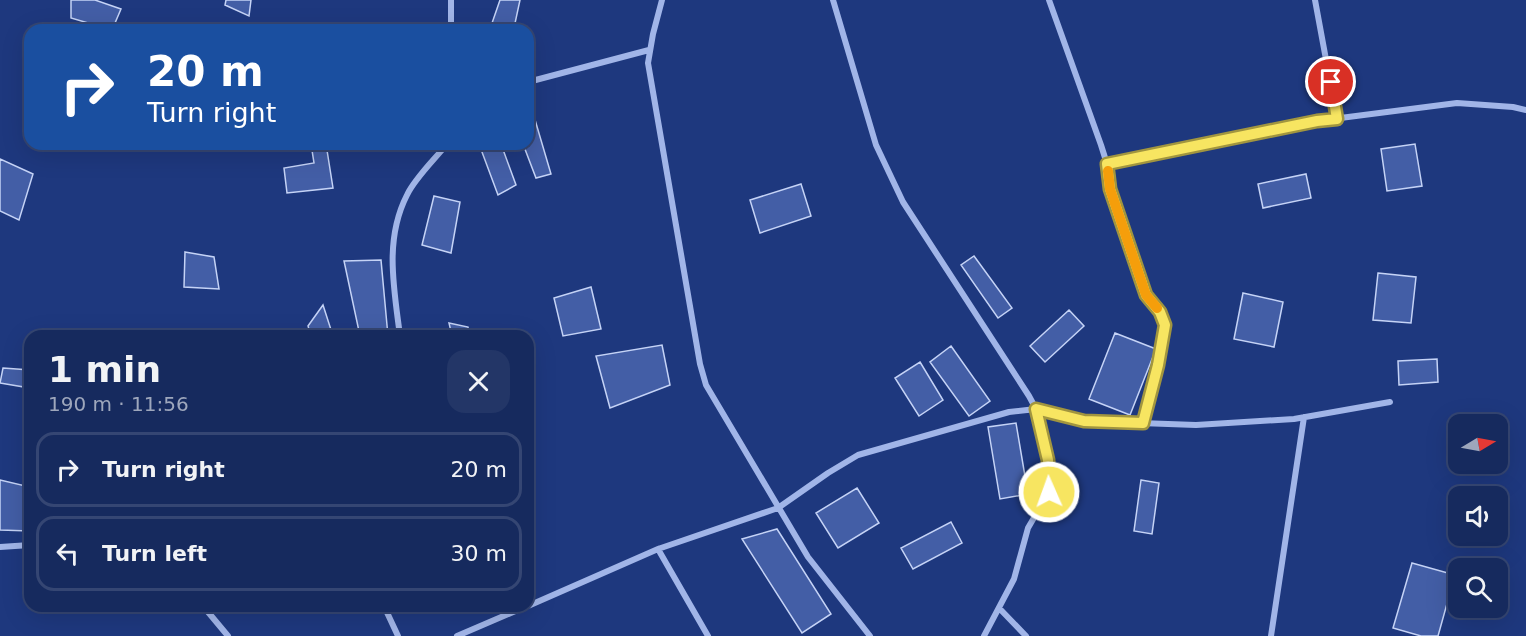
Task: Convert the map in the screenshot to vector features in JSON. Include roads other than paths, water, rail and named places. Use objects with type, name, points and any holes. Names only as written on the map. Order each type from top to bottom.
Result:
[{"type":"street","points":[[451,0],[451,24]]},
{"type":"street","points":[[662,0],[649,50],[648,63],[700,364],[706,386],[808,557],[870,636]]},
{"type":"street","points":[[833,0],[876,145],[903,202],[1036,409],[1048,460],[1049,492],[1028,528],[1014,579],[984,636]]},
{"type":"street","points":[[1049,0],[1107,164],[1110,189],[1146,295],[1160,312],[1165,325],[1158,365],[1143,423]]},
{"type":"street","points":[[1315,0],[1337,119]]},
{"type":"street","points":[[534,79],[649,50]]},
{"type":"street","points":[[1107,164],[1317,121],[1457,103],[1513,106],[1526,110]]},
{"type":"street","points":[[399,330],[391,260],[395,223],[407,193],[442,150]]},
{"type":"street","points":[[534,603],[658,549],[778,508],[858,455],[1009,412],[1036,409],[1084,421],[1196,425],[1304,417],[1390,402]]},
{"type":"street","points":[[1270,636],[1304,417]]},
{"type":"street","points":[[0,547],[24,545]]},
{"type":"street","points":[[658,549],[708,636]]},
{"type":"street","points":[[999,608],[1026,636]]},
{"type":"street","points":[[208,612],[228,636]]},
{"type":"street","points":[[387,612],[398,636]]},
{"type":"street","points":[[458,636],[513,612]]}]
